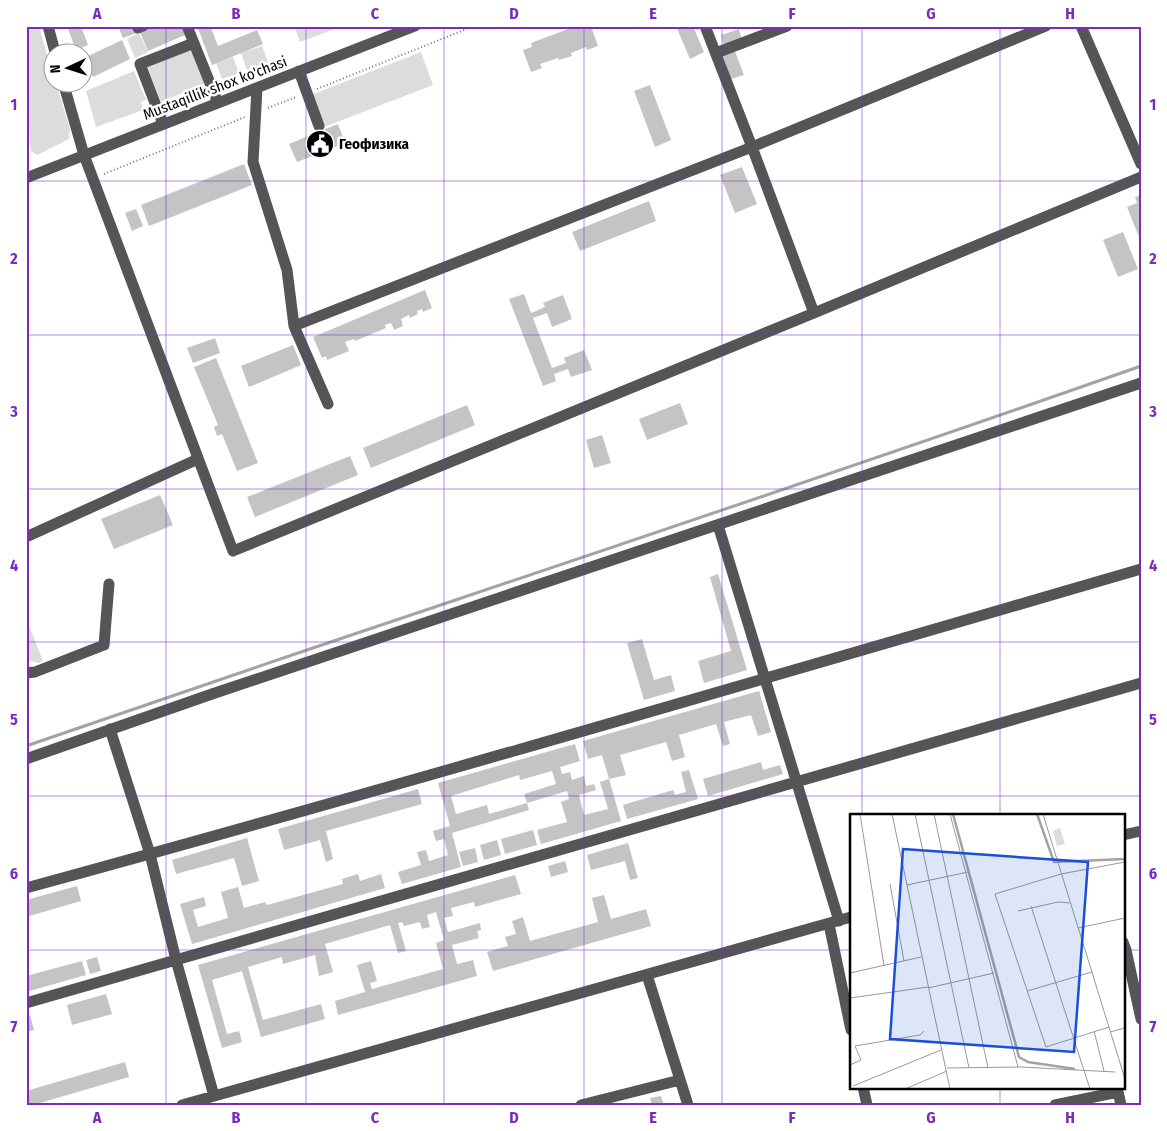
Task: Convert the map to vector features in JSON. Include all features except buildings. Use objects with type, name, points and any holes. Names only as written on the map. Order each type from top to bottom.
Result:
[{"type":"street","points":[[48,26],[52,42]]},
{"type":"street","points":[[137,26],[138,28],[143,26]]},
{"type":"street","points":[[187,26],[218,103]]},
{"type":"street","points":[[705,26],[814,313]]},
{"type":"street","points":[[716,53],[787,26]]},
{"type":"street","points":[[294,326],[752,147],[1046,26]]},
{"type":"street","points":[[1081,26],[1141,164]]},
{"type":"street","name":"Mustaqillik shox ko'chasi","points":[[26,178],[410,27]]},
{"type":"street","points":[[163,124],[140,64],[194,43]]},
{"type":"street","points":[[299,72],[319,126]]},
{"type":"street","points":[[257,88],[253,162],[287,270],[294,326],[328,404]]},
{"type":"street","points":[[67,92],[84,155],[233,551],[1141,177]]},
{"type":"street","points":[[26,759],[110,729],[1141,383]]},
{"type":"street","points":[[26,537],[198,459]]},
{"type":"street","points":[[718,524],[796,782],[834,922],[850,1024]]},
{"type":"street","points":[[26,888],[1141,569]]},
{"type":"street","points":[[26,673],[35,672],[104,645],[109,584]]},
{"type":"street","points":[[26,1003],[1141,683]]},
{"type":"street","points":[[110,729],[150,854],[176,960],[214,1096]]},
{"type":"street","points":[[1124,835],[1141,831]]},
{"type":"street","points":[[182,1105],[850,917]]},
{"type":"street","points":[[1124,945],[1141,1019]]},
{"type":"street","points":[[647,974],[688,1105]]},
{"type":"street","points":[[581,1105],[680,1080]]},
{"type":"street","points":[[863,1088],[866,1105]]},
{"type":"street","points":[[1055,1105],[1117,1090],[1121,1105]]},
{"type":"path","points":[[103,173],[474,26]]},
{"type":"shaded area","points":[[26,26],[39,26],[44,42],[42,42],[42,92],[59,92],[70,129],[69,139],[37,155],[31,151],[30,144],[26,72]]},
{"type":"shaded area","points":[[294,26],[334,26],[335,29],[300,42]]},
{"type":"shaded area","points":[[139,33],[148,52],[135,58],[127,39]]},
{"type":"shaded area","points":[[262,46],[268,62],[247,70],[241,53]]},
{"type":"shaded area","points":[[189,50],[205,84],[161,102],[148,68],[149,65]]},
{"type":"shaded area","points":[[421,52],[433,85],[324,127],[311,95]]},
{"type":"shaded area","points":[[233,57],[239,73],[222,79],[216,63]]},
{"type":"shaded area","points":[[134,71],[146,100],[141,102],[143,110],[96,127],[86,92],[92,92],[92,88]]},
{"type":"shaded area","points":[[26,618],[43,661],[39,663],[26,660]]},
{"type":"waterway","points":[[26,746],[824,476],[1141,366]]},
{"type":"place","name":"Геофизика","points":[[320,144]]}]
